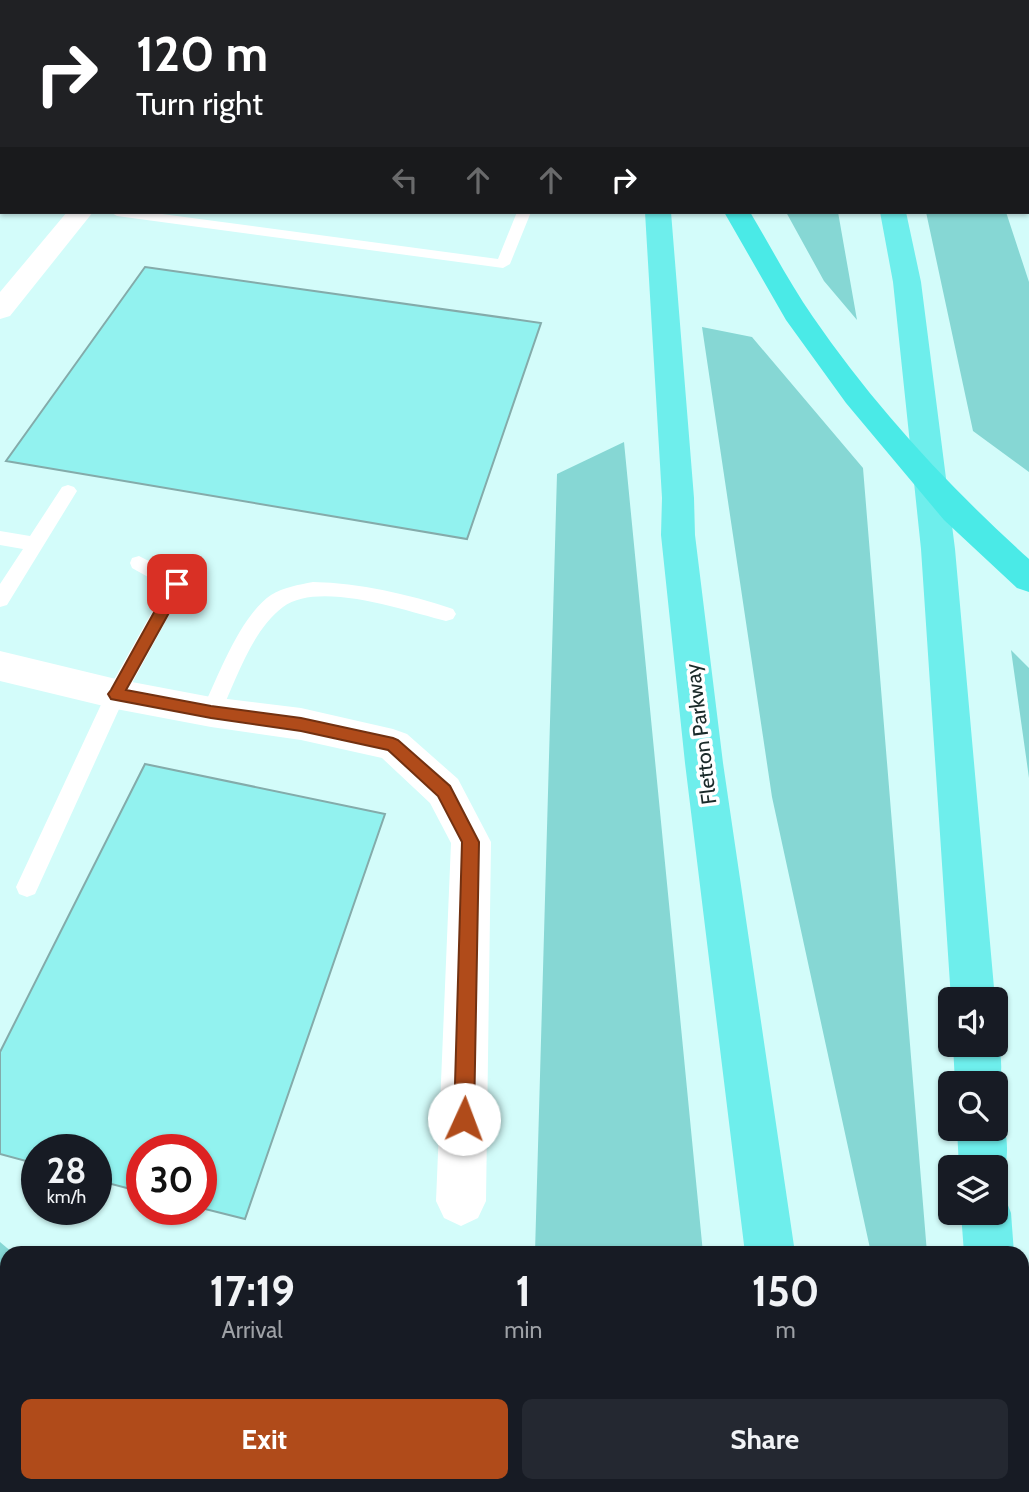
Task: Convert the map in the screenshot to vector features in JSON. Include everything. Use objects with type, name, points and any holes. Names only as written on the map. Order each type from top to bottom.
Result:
[{"type":"highway","points":[[638,214],[651,351],[678,535]]},
{"type":"highway","name":"Fletton Parkway","points":[[659,214],[678,499],[678,535],[704,763],[769,1246]]},
{"type":"highway","points":[[738,214],[800,320],[857,396],[956,512],[1029,579]]},
{"type":"highway","points":[[893,214],[907,282],[939,549],[972,987]]},
{"type":"highway","points":[[987,1225],[988,1246]]},
{"type":"street","points":[[0,310],[78,214]]},
{"type":"street","points":[[0,666],[116,694],[211,712],[301,724],[393,745],[444,791],[471,842],[461,1201]]},
{"type":"lane","points":[[132,214],[503,264],[523,214]]},
{"type":"lane","points":[[0,600],[68,491]]},
{"type":"lane","points":[[0,538],[35,544]]},
{"type":"lane","points":[[27,887],[116,694],[177,584],[139,563]]},
{"type":"lane","points":[[211,712],[256,626],[278,599],[299,591],[334,589],[446,614]]},
{"type":"shaded area","points":[[787,214],[838,214],[857,320],[824,281]]},
{"type":"shaded area","points":[[926,214],[1007,214],[1029,282],[1029,472],[973,431]]},
{"type":"shaded area","points":[[702,327],[752,337],[863,468],[926,1246],[869,1246],[772,797]]},
{"type":"shaded area","points":[[624,442],[702,1246],[535,1246],[557,474]]},
{"type":"shaded area","points":[[1011,650],[1029,668],[1029,778]]},
{"type":"building","points":[[145,267],[541,323],[467,539],[6,461]]},
{"type":"building","points":[[145,764],[385,814],[245,1219],[217,1212],[217,1134],[126,1134],[126,1188],[112,1184],[112,1134],[21,1134],[21,1160],[0,1154],[0,1052]]},
{"type":"route","points":[[177,584],[116,694],[211,712],[301,724],[393,745],[444,791],[471,842],[464,1119]]}]
